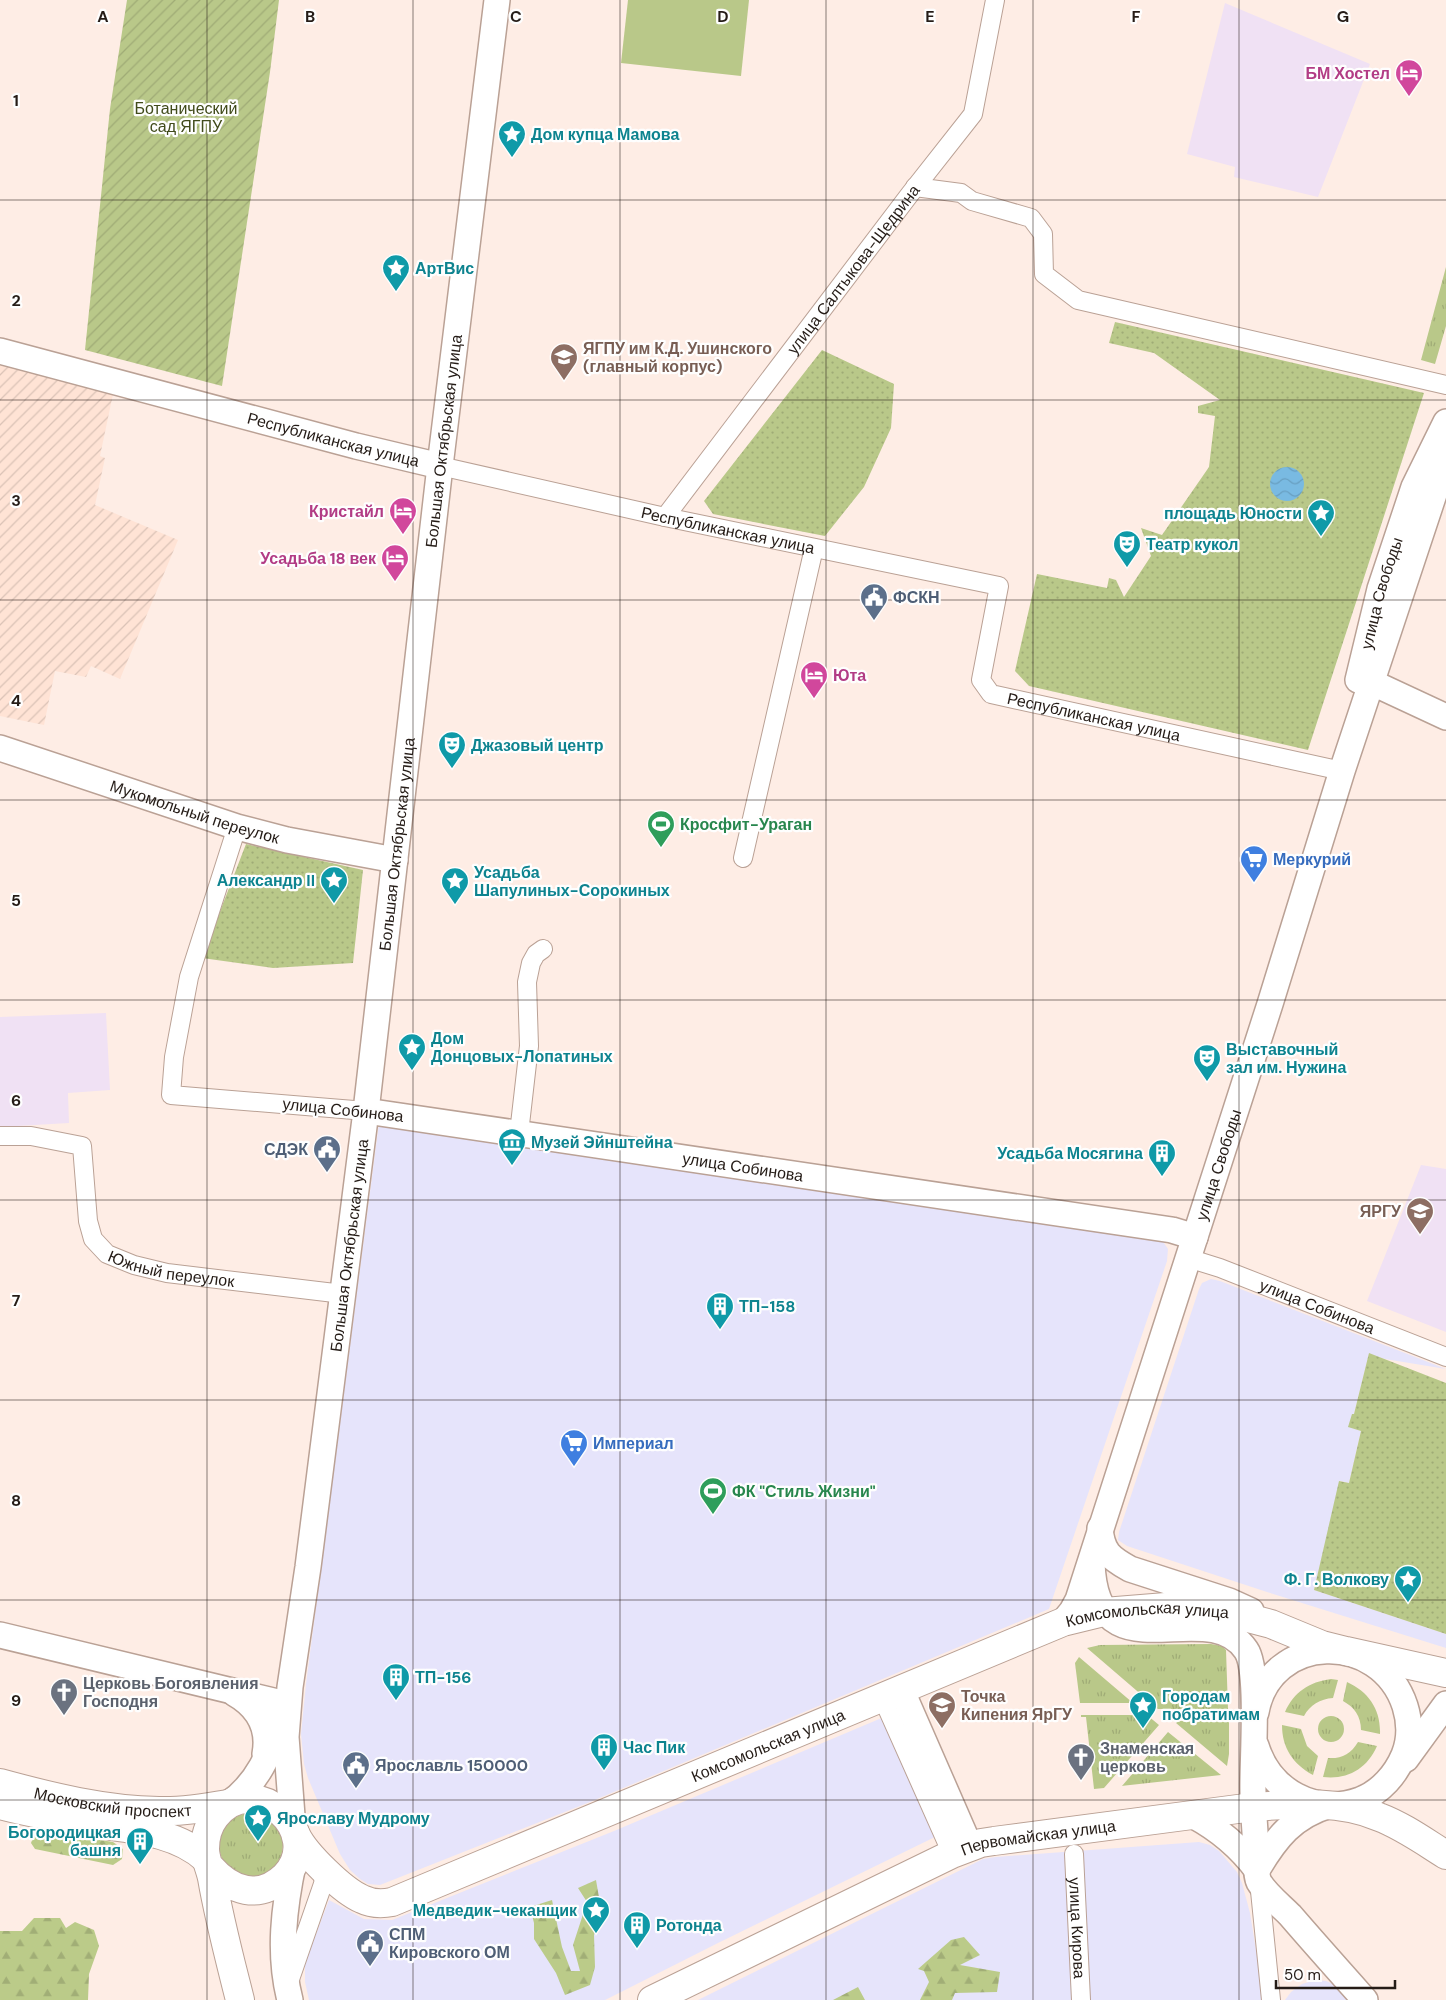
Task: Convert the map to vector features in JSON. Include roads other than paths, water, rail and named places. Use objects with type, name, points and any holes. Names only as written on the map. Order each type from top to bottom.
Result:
[{"type":"main road","name":"Большая Октябрьская улица","points":[[289,1994],[283,1960],[284,1927],[286,1894],[294,1841],[286,1712],[308,1567],[366,1111],[440,466],[497,0]]},
{"type":"main road","name":"Республиканская улица","points":[[0,351],[347,444],[440,466]]},
{"type":"main road","name":"улица Свободы","points":[[1063,1622],[1078,1600],[1295,927],[1342,771],[1364,688],[1446,422]]},
{"type":"main road","name":"улица Свободы","points":[[1364,688],[1362,661],[1380,589],[1424,490],[1446,450]]},
{"type":"main road","points":[[1364,688],[1446,717]]},
{"type":"main road","name":"Мукомольный переулок","points":[[0,748],[237,827],[287,840],[394,860]]},
{"type":"main road","name":"улица Собинова","points":[[366,1111],[1172,1230],[1191,1247]]},
{"type":"main road","name":"Комсомольская улица","points":[[1100,1528],[1104,1548],[1118,1562],[1130,1569],[1230,1601],[1254,1612],[1271,1624]]},
{"type":"main road","name":"улица Свободы","points":[[1091,1558],[1094,1588],[1104,1612]]},
{"type":"main road","name":"Комсомольская улица","points":[[294,1841],[302,1846],[349,1891],[361,1899],[380,1903],[400,1900],[1063,1622],[1104,1612],[1166,1607],[1201,1609],[1248,1617],[1346,1652],[1446,1673]]},
{"type":"main road","points":[[1104,1612],[1126,1626],[1139,1629],[1187,1628],[1216,1630],[1240,1642],[1247,1651],[1252,1664],[1254,1730],[1253,1807],[1258,1875]]},
{"type":"main road","points":[[0,1635],[260,1698],[286,1712]]},
{"type":"main road","points":[[1389,1780],[1399,1765],[1406,1748],[1409,1730],[1407,1712],[1402,1695],[1392,1679],[1379,1666],[1363,1657],[1346,1652],[1328,1650],[1297,1658],[1283,1667],[1272,1678],[1257,1706],[1254,1730],[1263,1764],[1280,1786],[1303,1800],[1330,1805],[1347,1804],[1362,1799],[1376,1791],[1389,1780],[1446,1704]]},
{"type":"main road","points":[[222,1689],[234,1693],[245,1700],[261,1719],[267,1744],[259,1773]]},
{"type":"main road","points":[[892,1693],[961,1850]]},
{"type":"main road","name":"Большая Октябрьская улица","points":[[228,1804],[240,1796],[259,1773],[286,1712]]},
{"type":"main road","name":"Московский проспект","points":[[0,1783],[91,1804],[136,1810],[161,1811],[228,1804]]},
{"type":"main road","points":[[208,1863],[224,1882],[234,1887],[257,1890],[276,1883],[288,1872],[294,1841],[284,1814],[271,1804],[250,1799],[228,1804],[214,1818],[209,1827],[205,1847],[208,1863],[216,1902],[240,2000]]},
{"type":"main road","name":"Первомайская улица","points":[[656,1999],[961,1850],[994,1841],[1253,1807],[1292,1804],[1330,1805],[1380,1817],[1446,1855]]},
{"type":"main road","name":"Московский проспект","points":[[0,1805],[44,1815],[151,1833],[190,1847],[208,1863]]},
{"type":"main road","points":[[1258,1875],[1270,1849],[1290,1826],[1315,1810],[1330,1805]]},
{"type":"main road","points":[[1194,1816],[1230,1838],[1245,1853],[1258,1875],[1365,2000]]},
{"type":"street","name":"улица Салтыкова-Щедрина","points":[[665,517],[915,187],[973,114],[995,0]]},
{"type":"street","points":[[915,187],[960,192],[972,201],[1031,218],[1043,234],[1044,274],[1078,300],[1446,385]]},
{"type":"street","name":"Республиканская улица","points":[[440,466],[665,517],[999,586],[980,680],[991,694],[1342,771]]},
{"type":"street","points":[[743,858],[814,548]]},
{"type":"street","name":"улица Собинова","points":[[237,827],[189,977],[174,1058],[172,1095],[366,1111]]},
{"type":"street","points":[[519,1133],[529,1046],[527,982],[531,963],[536,954],[543,949]]},
{"type":"street","name":"Южный переулок","points":[[0,1136],[31,1136],[82,1146],[88,1221],[93,1239],[107,1254],[134,1265],[167,1273],[343,1294]]},
{"type":"street","name":"улица Собинова","points":[[1191,1247],[1220,1268],[1446,1357]]},
{"type":"street","name":"улица Кирова","points":[[1074,1854],[1080,2000]]},
{"type":"street","points":[[289,1994],[323,1884],[325,1870]]},
{"type":"street","points":[[1258,1875],[1271,2000]]},
{"type":"water","points":[[1287,467],[1299,472],[1304,484],[1299,496],[1287,501],[1275,496],[1270,484],[1275,472]]},
{"type":"place","name":"БМ Хостел","points":[[1409,97]]},
{"type":"place","name":"Дом купца Мамова","points":[[512,158]]},
{"type":"place","name":"АртВис","points":[[396,292]]},
{"type":"place","name":"ЯГПУ им К.Д. Ушинского (главный корпус)","points":[[564,381]]},
{"type":"place","name":"Кристайл","points":[[403,535]]},
{"type":"place","name":"площадь Юности","points":[[1321,537]]},
{"type":"place","name":"Театр кукол","points":[[1127,568]]},
{"type":"place","name":"Усадьба 18 век","points":[[395,582]]},
{"type":"place","name":"ФСКН","points":[[874,621]]},
{"type":"place","name":"Юта","points":[[814,699]]},
{"type":"place","name":"Джазовый центр","points":[[452,769]]},
{"type":"place","name":"Кросфит-Ураган","points":[[661,848]]},
{"type":"place","name":"Меркурий","points":[[1254,883]]},
{"type":"place","name":"Александр II","points":[[334,904]]},
{"type":"place","name":"Усадьба Шапулиных-Сорокиных","points":[[455,905]]},
{"type":"place","name":"Дом Донцовых-Лопатиных","points":[[412,1071]]},
{"type":"place","name":"Выставочный зал им. Нужина","points":[[1207,1082]]},
{"type":"place","name":"Музей Эйнштейна","points":[[512,1166]]},
{"type":"place","name":"СДЭК","points":[[327,1173]]},
{"type":"place","name":"Усадьба Мосягина","points":[[1162,1177]]},
{"type":"place","name":"ЯРГУ","points":[[1420,1235]]},
{"type":"place","name":"ТП-158","points":[[720,1330]]},
{"type":"place","name":"Империал","points":[[574,1467]]},
{"type":"place","name":"ФК \"Стиль Жизни\"","points":[[713,1515]]},
{"type":"place","name":"Ф. Г. Волкову","points":[[1408,1603]]},
{"type":"place","name":"ТП-156","points":[[396,1701]]},
{"type":"place","name":"Церковь Богоявления Господня","points":[[64,1716]]},
{"type":"place","name":"Точка Кипения ЯрГУ","points":[[942,1729]]},
{"type":"place","name":"Городам побратимам","points":[[1143,1729]]},
{"type":"place","name":"Час Пик","points":[[604,1771]]},
{"type":"place","name":"Знаменская церковь","points":[[1081,1781]]},
{"type":"place","name":"Ярославль 150000","points":[[356,1789]]},
{"type":"place","name":"Ярославу Мудрому","points":[[258,1842]]},
{"type":"place","name":"Богородицкая башня","points":[[140,1865]]},
{"type":"place","name":"Медведик-чеканщик","points":[[596,1934]]},
{"type":"place","name":"Ротонда","points":[[637,1949]]},
{"type":"place","name":"СПМ Кировского ОМ","points":[[370,1967]]},
{"type":"park label","name":"Ботанический сад ЯГПУ","points":[[186,117]]}]
